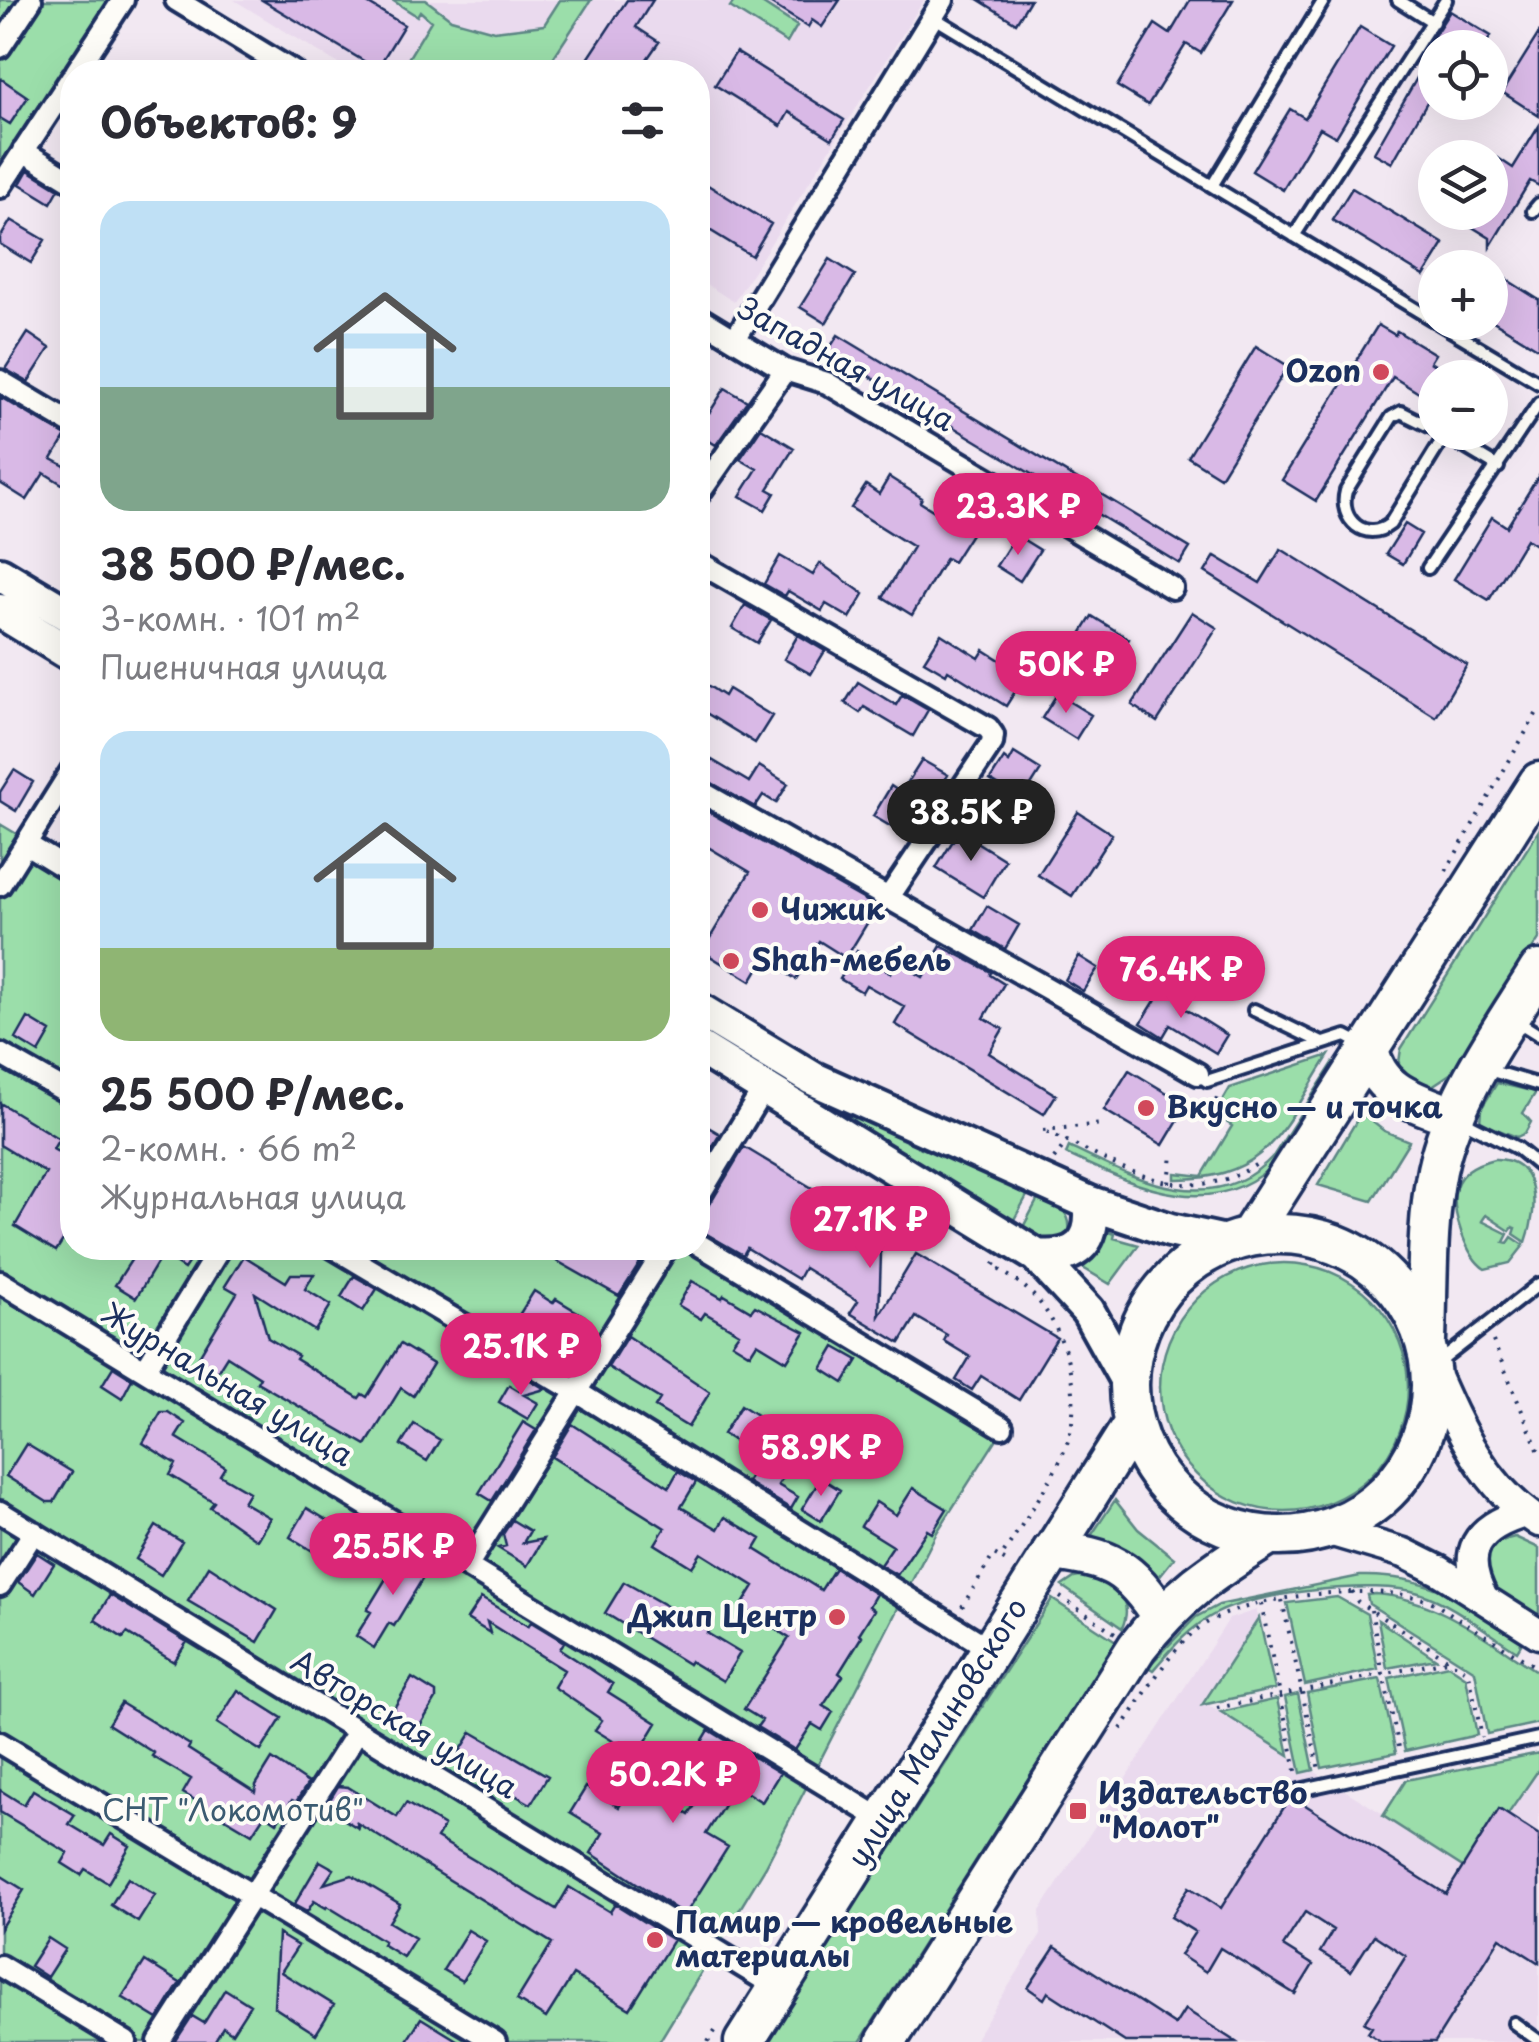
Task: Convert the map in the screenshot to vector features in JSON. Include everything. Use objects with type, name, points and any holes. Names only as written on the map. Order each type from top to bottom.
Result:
[{"type":"highway","points":[[1237,1238],[1369,1047],[1539,782]]},
{"type":"highway","points":[[1429,1354],[1393,1282],[1342,1245],[1288,1232],[1237,1238],[1196,1257],[1152,1301],[1134,1342],[1127,1382],[1133,1424],[1140,1446],[1161,1479],[1183,1502],[1240,1531],[1294,1536],[1326,1530],[1362,1513],[1388,1493],[1407,1469],[1428,1422],[1432,1201],[1438,1166],[1455,1117],[1479,1067],[1524,1026],[1539,970]]},
{"type":"highway","points":[[1369,1047],[1378,1076],[1390,1088],[1404,1098],[1455,1117]]},
{"type":"highway","name":"улица Малиновского","points":[[744,2042],[1133,1424]]},
{"type":"highway","points":[[886,2042],[1151,1657],[1161,1616],[1192,1586],[1269,1536]]},
{"type":"highway","points":[[1043,1565],[1084,1554],[1122,1568],[1161,1616]]},
{"type":"main road","points":[[0,574],[60,610]]},
{"type":"main road","points":[[0,611],[60,648]]},
{"type":"main road","points":[[710,1016],[812,1078],[1090,1203],[1170,1230],[1237,1238]]},
{"type":"main road","points":[[710,1054],[1024,1248],[1088,1311],[1127,1382]]},
{"type":"main road","points":[[1024,1248],[1056,1258],[1070,1254],[1080,1246],[1091,1224],[1090,1203]]},
{"type":"street","points":[[0,48],[31,0]]},
{"type":"street","points":[[84,60],[124,0]]},
{"type":"street","points":[[188,3],[276,60]]},
{"type":"street","points":[[735,339],[938,8]]},
{"type":"street","points":[[0,187],[60,97]]},
{"type":"street","points":[[24,152],[60,174]]},
{"type":"street","name":"Западная улица","points":[[710,324],[785,370],[827,382],[1172,588]]},
{"type":"street","points":[[710,478],[785,370]]},
{"type":"street","points":[[0,381],[60,417]]},
{"type":"street","points":[[710,569],[988,728],[993,735],[992,743],[889,898]]},
{"type":"street","points":[[0,885],[60,789]]},
{"type":"street","points":[[710,797],[1198,1074]]},
{"type":"street","points":[[26,844],[60,865]]},
{"type":"street","points":[[0,1054],[60,1089]]},
{"type":"street","points":[[710,1176],[764,1088]]},
{"type":"street","points":[[710,1251],[1002,1427]]},
{"type":"street","points":[[145,1370],[213,1260]]},
{"type":"street","points":[[354,1260],[577,1392],[990,1649]]},
{"type":"street","points":[[467,1566],[659,1260]]},
{"type":"street","name":"Журнальная улица","points":[[0,1282],[883,1820]]},
{"type":"street","points":[[1429,1354],[1476,1459],[1497,1486],[1532,1518]]},
{"type":"street","name":"Авторская улица","points":[[0,1512],[778,1988]]},
{"type":"street","points":[[1484,1599],[1471,1567],[1476,1544],[1492,1526],[1532,1518]]},
{"type":"street","points":[[1326,1530],[1404,1553],[1539,1634]]},
{"type":"street","points":[[0,1586],[34,1532]]},
{"type":"street","points":[[159,2042],[358,1732]]},
{"type":"street","points":[[0,1743],[495,2042]]},
{"type":"street","points":[[0,1966],[126,2042]]},
{"type":"lane","points":[[1212,186],[1324,0]]},
{"type":"lane","points":[[1398,0],[1433,22]]},
{"type":"lane","points":[[1294,236],[1446,0]]},
{"type":"lane","points":[[938,8],[1212,186],[1418,311]]},
{"type":"lane","points":[[1466,340],[1539,384]]},
{"type":"lane","points":[[1428,568],[1539,403]]},
{"type":"lane","points":[[1402,412],[1412,415],[1440,432],[1390,524],[1382,530],[1369,531],[1346,516],[1342,504],[1346,491],[1392,417],[1402,412]]},
{"type":"lane","points":[[1471,450],[1498,466]]},
{"type":"lane","points":[[1254,1010],[1322,1043]]},
{"type":"lane","points":[[1198,1074],[1207,1081],[1346,1036],[1369,1047]]},
{"type":"lane","points":[[1479,1067],[1539,1086]]},
{"type":"lane","points":[[1455,1117],[1516,1148],[1539,1166]]},
{"type":"lane","points":[[1429,1354],[1486,1326],[1539,1284]]},
{"type":"lane","points":[[1300,1790],[1539,1738]]},
{"type":"lane","points":[[1514,2022],[1539,2041]]},
{"type":"path","points":[[1444,873],[1539,709]]},
{"type":"path","points":[[1103,1124],[1043,1130],[1132,1173],[1170,1183],[1224,1180],[1266,1157]]},
{"type":"path","points":[[1042,1181],[1067,1142]]},
{"type":"path","points":[[1170,1183],[1172,1155]]},
{"type":"path","points":[[1001,1558],[1069,1439],[1073,1398],[1057,1332],[1043,1306],[1017,1281],[993,1266],[1024,1248]]},
{"type":"path","points":[[1486,1326],[1539,1452]]},
{"type":"path","points":[[950,1625],[994,1554],[1043,1565],[1151,1657]]},
{"type":"path","points":[[1114,1740],[1151,1657],[1230,1610],[1282,1600],[1352,1591],[1412,1594],[1432,1602],[1539,1669]]},
{"type":"path","points":[[1352,1591],[1358,1602],[1470,1674],[1484,1749]]},
{"type":"path","points":[[1282,1600],[1322,1785]]},
{"type":"path","points":[[1261,1604],[1300,1790]]},
{"type":"path","points":[[1371,1610],[1404,1766]]},
{"type":"path","points":[[1216,1708],[1449,1660]]},
{"type":"shaded area","points":[[234,0],[924,0],[734,302],[710,287],[710,60],[332,60]]},
{"type":"shaded area","points":[[1256,1610],[1276,1690],[1208,1705],[1468,1867],[1539,1769],[1539,2042],[973,2042],[1041,1935],[1040,1911],[1229,1619]]},
{"type":"green space","points":[[0,0],[130,0],[90,60],[60,60],[60,106],[0,197]]},
{"type":"green space","points":[[392,0],[426,0],[451,19],[494,31],[544,25],[560,0],[591,0],[552,60],[407,60],[431,21],[420,11],[417,16]]},
{"type":"green space","points":[[735,0],[757,0],[797,26],[787,43],[730,7]]},
{"type":"green space","name":"СНТ \"Локомотив\"","points":[[0,824],[60,860],[60,1260],[710,1260],[710,1255],[1007,1423],[937,1532],[766,1866],[659,2042],[0,2042]]},
{"type":"green space","points":[[1539,830],[1539,939],[1453,1072],[1429,1088],[1420,1088],[1398,1069],[1401,1049]]},
{"type":"green space","points":[[1329,1055],[1286,1125],[1254,1159],[1207,1177],[1175,1179],[1175,1173],[1202,1176],[1232,1126],[1215,1114],[1230,1088]]},
{"type":"green space","points":[[1333,1063],[1339,1070],[1279,1159],[1254,1179],[1228,1191],[1174,1194],[1119,1178],[1066,1154],[1069,1147],[1146,1181],[1173,1187],[1200,1190],[1226,1186],[1251,1175],[1274,1155]]},
{"type":"green space","points":[[1497,1083],[1536,1092],[1523,1113],[1531,1122],[1525,1133],[1517,1137],[1480,1123],[1481,1109]]},
{"type":"green space","points":[[809,1089],[1029,1192],[1011,1225],[804,1096]]},
{"type":"green space","points":[[1361,1113],[1384,1131],[1409,1141],[1372,1201],[1318,1185]]},
{"type":"green space","points":[[1494,1159],[1509,1161],[1527,1176],[1532,1187],[1533,1214],[1526,1242],[1514,1234],[1516,1228],[1510,1231],[1486,1215],[1482,1221],[1508,1234],[1504,1242],[1512,1237],[1524,1245],[1510,1263],[1485,1269],[1466,1244],[1455,1196],[1458,1181],[1466,1172]]},
{"type":"green space","points":[[1040,1195],[1068,1218],[1069,1231],[1058,1240],[1046,1241],[1021,1231]]},
{"type":"green space","points":[[1107,1231],[1115,1234],[1114,1238],[1139,1245],[1110,1284],[1083,1268],[1101,1250]]},
{"type":"green space","points":[[1284,1263],[1331,1273],[1353,1284],[1371,1300],[1387,1318],[1398,1340],[1408,1387],[1398,1434],[1387,1456],[1371,1474],[1353,1490],[1331,1501],[1284,1511],[1237,1501],[1215,1490],[1197,1474],[1181,1456],[1170,1434],[1160,1387],[1170,1340],[1181,1318],[1197,1300],[1215,1284],[1237,1273]]},
{"type":"green space","points":[[1115,1500],[1138,1529],[1174,1558],[1158,1578],[1127,1552],[1089,1539]]},
{"type":"green space","points":[[1515,1537],[1539,1548],[1539,1619],[1491,1589],[1482,1568],[1493,1547]]},
{"type":"green space","points":[[1089,1575],[1120,1594],[1126,1609],[1122,1628],[1062,1586]]},
{"type":"green space","points":[[1360,1576],[1407,1580],[1448,1593],[1525,1638],[1517,1651],[1457,1611],[1419,1593],[1375,1587],[1316,1590],[1258,1599],[1215,1614],[1189,1632],[1153,1670],[1148,1667],[1196,1617],[1219,1605]]},
{"type":"green space","points":[[1367,1595],[1420,1603],[1441,1612],[1539,1673],[1539,1723],[1487,1734],[1475,1671],[1369,1604]]},
{"type":"green space","points":[[1337,1597],[1367,1614],[1378,1669],[1305,1685],[1287,1603]]},
{"type":"green space","points":[[1052,1599],[1116,1641],[860,2042],[766,2042]]},
{"type":"green space","points":[[1259,1618],[1275,1689],[1202,1705]]},
{"type":"green space","points":[[1378,1620],[1436,1659],[1387,1668]]},
{"type":"green space","points":[[1448,1665],[1466,1677],[1477,1735],[1405,1751],[1389,1678]]},
{"type":"green space","points":[[1380,1679],[1396,1753],[1322,1768],[1307,1693]]},
{"type":"green space","points":[[1298,1694],[1314,1770],[1301,1773],[1285,1697]]},
{"type":"green space","points":[[1277,1699],[1289,1755],[1221,1712]]},
{"type":"green space","points":[[1539,1753],[1539,1769],[1469,1871],[1383,1816],[1406,1780]]},
{"type":"building","points":[[262,0],[362,0],[404,25],[383,60],[362,60]]},
{"type":"building","points":[[627,0],[653,0],[636,27],[659,42],[646,60],[587,60]]},
{"type":"building","points":[[765,0],[840,0],[822,27],[812,20],[808,27]]},
{"type":"building","points":[[979,0],[1030,0],[1016,23]]},
{"type":"building","points":[[1190,0],[1233,0],[1201,53],[1186,44],[1148,105],[1117,86],[1155,24],[1170,34]]},
{"type":"building","points":[[1450,11],[1481,30],[1438,30]]},
{"type":"building","points":[[1360,27],[1391,46],[1336,137],[1320,128],[1283,190],[1252,171],[1290,109],[1305,118]]},
{"type":"building","points":[[1539,33],[1539,116],[1508,96],[1508,82]]},
{"type":"building","points":[[736,52],[844,120],[832,139],[789,112],[781,126],[715,85]]},
{"type":"building","points":[[1418,76],[1418,118],[1392,163],[1374,153]]},
{"type":"building","points":[[0,78],[28,97],[10,124],[0,118]]},
{"type":"building","points":[[1539,126],[1539,186],[1530,181],[1508,217],[1508,165],[1513,168]]},
{"type":"building","points":[[28,170],[59,189],[51,203],[20,184]]},
{"type":"building","points":[[710,186],[771,224],[752,256],[710,230]]},
{"type":"building","points":[[1352,188],[1444,244],[1440,250],[1418,250],[1418,272],[1332,220]]},
{"type":"building","points":[[11,220],[45,240],[31,263],[0,244]]},
{"type":"building","points":[[1477,230],[1500,230],[1490,247],[1490,238]]},
{"type":"building","points":[[830,259],[855,275],[826,323],[800,307]]},
{"type":"building","points":[[1508,280],[1539,300],[1539,349],[1508,330]]},
{"type":"building","points":[[1378,325],[1395,335],[1397,331],[1435,354],[1431,360],[1418,360],[1418,392],[1393,377],[1316,501],[1282,480]]},
{"type":"building","points":[[28,333],[50,348],[28,382],[5,369]]},
{"type":"building","points":[[838,335],[1190,548],[1180,564],[828,351]]},
{"type":"building","points":[[1256,346],[1288,366],[1220,477],[1188,457]]},
{"type":"building","points":[[725,388],[747,401],[716,445],[710,441],[710,412]]},
{"type":"building","points":[[0,397],[60,432],[60,446],[52,459],[60,463],[60,483],[44,473],[27,500],[0,483]]},
{"type":"building","points":[[761,428],[794,448],[768,489],[775,493],[765,510],[740,496],[757,469],[740,459]]},
{"type":"building","points":[[1539,475],[1539,547],[1526,539],[1489,600],[1454,579],[1492,517],[1507,527]]},
{"type":"building","points":[[889,477],[971,534],[953,562],[946,558],[912,615],[883,597],[913,547],[851,508],[866,485],[879,494]]},
{"type":"building","points":[[1405,524],[1421,534],[1403,564],[1386,554]]},
{"type":"building","points":[[1016,535],[1040,550],[1020,581],[996,566]]},
{"type":"building","points":[[1281,549],[1467,665],[1436,717],[1205,572],[1215,556],[1260,583]]},
{"type":"building","points":[[780,556],[813,575],[820,563],[864,594],[850,618],[826,604],[822,611],[788,591],[785,596],[764,584]]},
{"type":"building","points":[[745,605],[771,620],[757,643],[732,628]]},
{"type":"building","points":[[1192,612],[1217,628],[1157,722],[1132,705]]},
{"type":"building","points":[[1092,616],[1129,639],[1113,665],[1076,642]]},
{"type":"building","points":[[941,634],[979,658],[984,650],[1025,676],[1006,706],[948,670],[946,674],[924,661]]},
{"type":"building","points":[[798,635],[825,651],[811,674],[784,659]]},
{"type":"building","points":[[858,682],[896,705],[902,695],[928,710],[913,736],[864,707],[860,713],[845,703]]},
{"type":"building","points":[[710,687],[724,696],[728,689],[772,716],[755,743],[710,715]]},
{"type":"building","points":[[1057,694],[1091,715],[1076,739],[1042,718]]},
{"type":"building","points":[[1014,753],[1041,770],[1022,800],[990,780],[1004,758],[1009,762]]},
{"type":"building","points":[[712,760],[749,782],[759,766],[788,784],[776,803],[763,795],[755,807],[710,782]]},
{"type":"building","points":[[922,760],[948,775],[907,836],[873,816],[891,786],[901,793]]},
{"type":"building","points":[[14,770],[33,782],[16,811],[0,801],[0,792]]},
{"type":"building","points":[[1078,812],[1112,834],[1072,896],[1038,875]]},
{"type":"building","points":[[710,813],[877,907],[846,958],[819,941],[796,979],[764,959],[751,981],[710,956],[710,938],[750,872],[710,848]]},
{"type":"building","points":[[959,831],[1005,860],[983,897],[936,868]]},
{"type":"building","points":[[987,906],[1019,925],[1005,949],[973,930]]},
{"type":"building","points":[[941,946],[991,972],[1004,984],[984,1018],[1003,1029],[989,1053],[1056,1095],[1044,1114],[895,1024],[905,1007],[866,985],[862,992],[840,979],[857,951],[891,973],[897,962],[923,977]]},
{"type":"building","points":[[1079,956],[1098,968],[1083,991],[1065,980]]},
{"type":"building","points":[[1163,988],[1185,1001],[1181,1006],[1227,1035],[1216,1053],[1170,1025],[1163,1037],[1141,1023]]},
{"type":"building","points":[[28,1018],[51,1032],[39,1053],[16,1039]]},
{"type":"building","name":"Вкусно — и точка","points":[[1129,1070],[1187,1105],[1163,1145],[1104,1110]]},
{"type":"building","points":[[0,1103],[59,1139],[53,1149],[60,1153],[60,1245],[56,1251],[15,1226],[46,1173],[0,1145]]},
{"type":"building","points":[[710,1128],[720,1134],[710,1151]]},
{"type":"building","points":[[744,1147],[852,1212],[863,1210],[873,1216],[877,1224],[874,1241],[881,1253],[879,1316],[916,1254],[1057,1338],[1019,1400],[981,1376],[972,1390],[956,1380],[970,1357],[944,1341],[947,1335],[916,1317],[900,1343],[850,1313],[858,1301],[804,1268],[798,1279],[747,1248],[743,1255],[710,1236],[710,1204]]},
{"type":"building","points":[[131,1260],[159,1260],[136,1298],[115,1285]]},
{"type":"building","points":[[170,1260],[190,1260],[184,1269]]},
{"type":"building","points":[[241,1260],[250,1260],[286,1282],[291,1274],[314,1274],[305,1289],[331,1305],[315,1331],[255,1293],[268,1338],[359,1398],[362,1394],[367,1397],[400,1344],[433,1364],[413,1396],[401,1388],[366,1445],[257,1382],[260,1377],[227,1356],[212,1380],[192,1368],[237,1293],[225,1286]]},
{"type":"building","points":[[555,1260],[635,1260],[640,1263],[619,1296]]},
{"type":"building","points":[[354,1276],[377,1289],[363,1311],[341,1297]]},
{"type":"building","points":[[692,1281],[722,1298],[724,1295],[751,1311],[755,1306],[805,1332],[787,1361],[757,1343],[750,1354],[732,1343],[739,1333],[705,1313],[701,1319],[678,1305]]},
{"type":"building","points":[[534,1291],[584,1316],[551,1360],[526,1346],[538,1326],[519,1315]]},
{"type":"building","points":[[627,1336],[710,1392],[688,1427],[655,1407],[660,1399],[608,1367]]},
{"type":"building","points":[[835,1347],[858,1360],[844,1383],[822,1369]]},
{"type":"building","points":[[113,1367],[132,1379],[122,1398],[102,1385]]},
{"type":"building","points":[[527,1378],[545,1389],[524,1395],[538,1403],[528,1419],[499,1402],[509,1385],[519,1391]]},
{"type":"building","points":[[741,1405],[774,1426],[756,1454],[723,1434]]},
{"type":"building","points":[[161,1412],[185,1423],[176,1437],[225,1467],[220,1475],[249,1492],[243,1502],[270,1518],[257,1540],[210,1507],[214,1502],[170,1475],[176,1464],[143,1443]]},
{"type":"building","points":[[523,1422],[536,1430],[492,1501],[479,1493]]},
{"type":"building","points":[[414,1424],[440,1440],[427,1461],[401,1445]]},
{"type":"building","points":[[572,1424],[669,1487],[678,1471],[696,1482],[681,1507],[718,1529],[725,1517],[761,1539],[755,1549],[821,1590],[835,1568],[876,1594],[869,1606],[874,1610],[859,1634],[862,1636],[823,1706],[833,1712],[822,1730],[812,1724],[795,1750],[757,1727],[762,1720],[744,1709],[789,1638],[741,1607],[754,1586],[701,1553],[692,1567],[655,1544],[665,1528],[552,1457]]},
{"type":"building","points":[[26,1444],[72,1472],[54,1502],[47,1502],[6,1476]]},
{"type":"building","points":[[766,1450],[791,1465],[778,1485],[798,1497],[791,1509],[747,1482]]},
{"type":"building","points":[[821,1478],[840,1490],[821,1521],[802,1509]]},
{"type":"building","points":[[913,1488],[947,1509],[932,1533],[927,1530],[897,1575],[880,1565],[893,1546],[861,1526],[876,1502],[896,1515]]},
{"type":"building","points":[[307,1508],[338,1527],[321,1556],[290,1537]]},
{"type":"building","points":[[512,1520],[530,1531],[523,1543],[543,1539],[527,1566],[498,1548],[506,1546],[503,1534]]},
{"type":"building","points":[[156,1526],[182,1542],[161,1575],[136,1559]]},
{"type":"building","points":[[412,1549],[431,1561],[421,1563],[429,1568],[394,1626],[389,1623],[374,1648],[356,1636],[393,1567],[402,1566]]},
{"type":"building","points":[[37,1553],[54,1564],[35,1594],[18,1582]]},
{"type":"building","points":[[209,1566],[277,1610],[258,1642],[188,1601]]},
{"type":"building","points":[[624,1582],[709,1630],[707,1633],[740,1653],[723,1681],[605,1613]]},
{"type":"building","points":[[110,1595],[187,1642],[174,1662],[127,1633],[123,1638],[95,1620]]},
{"type":"building","points":[[481,1598],[564,1642],[560,1649],[613,1684],[608,1692],[657,1723],[637,1756],[595,1730],[602,1720],[554,1687],[564,1670],[487,1622],[490,1633],[467,1619]]},
{"type":"building","points":[[412,1678],[436,1693],[418,1729],[391,1713]]},
{"type":"building","points":[[238,1690],[282,1718],[261,1751],[217,1723]]},
{"type":"building","points":[[121,1703],[190,1745],[188,1749],[255,1792],[272,1759],[308,1783],[277,1822],[265,1814],[252,1834],[183,1793],[191,1779],[108,1724]]},
{"type":"building","points":[[709,1730],[780,1773],[762,1802],[736,1786],[706,1834],[728,1847],[685,1915],[591,1853],[603,1833],[570,1813],[586,1787],[619,1807],[634,1782],[689,1815],[717,1769],[694,1755]]},
{"type":"building","points":[[472,1732],[548,1776],[531,1804],[454,1761]]},
{"type":"building","points":[[338,1786],[348,1787],[397,1817],[406,1803],[444,1826],[437,1838],[556,1909],[569,1887],[610,1912],[615,1904],[673,1940],[630,2009],[573,1975],[546,2018],[517,2000],[552,1943],[357,1823],[358,1828],[325,1808]]},
{"type":"building","points":[[0,1790],[24,1805],[33,1790],[75,1815],[69,1824],[104,1845],[111,1834],[130,1846],[108,1883],[85,1869],[81,1875],[62,1863],[68,1853],[0,1812]]},
{"type":"building","points":[[1291,1796],[1446,1894],[1499,1809],[1539,1835],[1539,1963],[1500,1938],[1435,2042],[1382,2042],[1368,2033],[1372,2027],[1364,2023],[1406,1956],[1374,1935],[1351,1971],[1320,1952],[1333,1930],[1305,1912],[1283,1946],[1313,1965],[1295,1994],[1220,1948],[1206,1972],[1180,1955],[1195,1932],[1171,1917],[1189,1887],[1221,1908]]},
{"type":"building","points":[[320,1861],[334,1869],[324,1884],[352,1875],[400,1904],[389,1922],[415,1938],[403,1957],[327,1906],[314,1901],[307,1912],[294,1905]]},
{"type":"building","points":[[0,1875],[24,1890],[0,1929]]},
{"type":"building","points":[[128,1878],[155,1895],[138,1922],[111,1905]]},
{"type":"building","points":[[468,1930],[486,1941],[462,1981],[443,1970]]},
{"type":"building","points":[[278,1934],[298,1946],[281,1972],[334,2005],[316,2034],[274,2007]]},
{"type":"building","points":[[48,1938],[65,1949],[47,1977],[30,1966]]},
{"type":"building","points":[[1055,1947],[1175,2025],[1185,2009],[1236,2042],[1125,2042],[1048,1992],[1044,1999],[1028,1988]]},
{"type":"building","points":[[145,1961],[180,1983],[158,2019],[122,1997]]},
{"type":"building","points":[[225,1989],[250,2005],[232,2033],[223,2027],[214,2042],[175,2042],[192,2016],[204,2023]]},
{"type":"building","points":[[421,2018],[460,2042],[406,2042]]},
{"type":"place","name":"Ozon","points":[[1381,372]]},
{"type":"place","name":"Чижик","points":[[760,910]]},
{"type":"place","name":"Shah-мебель","points":[[731,961]]},
{"type":"place","name":"Вкусно — и точка","points":[[1146,1108]]},
{"type":"place","name":"Джип Центр","points":[[837,1617]]},
{"type":"place","name":"Издательство \"Молот\"","points":[[1078,1811]]},
{"type":"place","name":"Памир — кровельные материалы","points":[[655,1940]]}]
